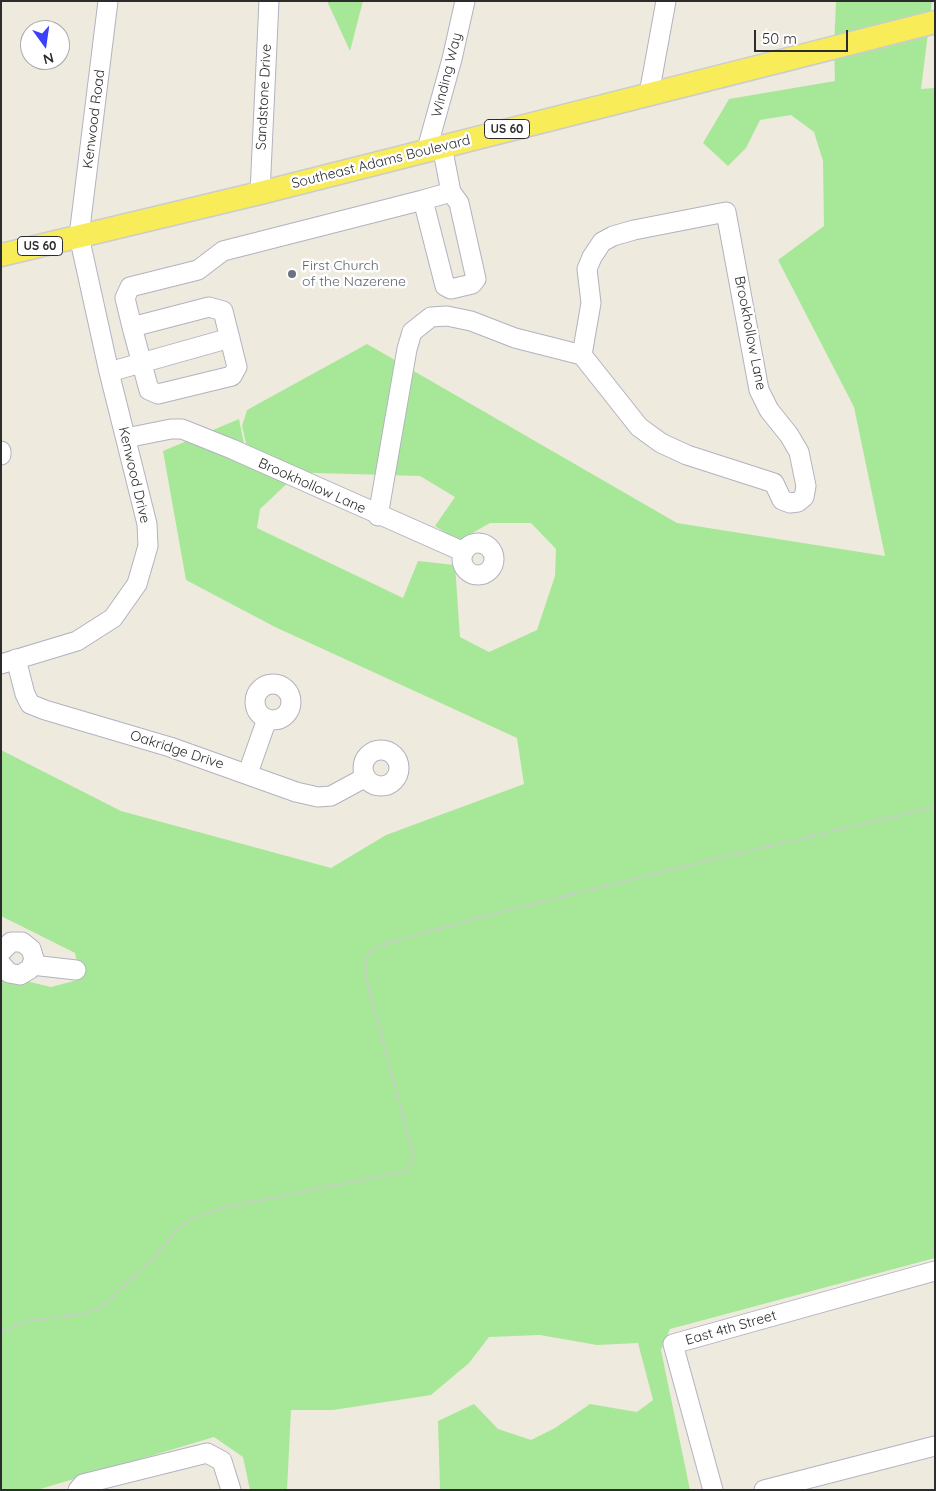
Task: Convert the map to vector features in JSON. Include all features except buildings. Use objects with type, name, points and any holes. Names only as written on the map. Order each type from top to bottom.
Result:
[{"type":"main road","name":"Southeast Adams Boulevard","points":[[1,255],[260,193],[935,22]]},
{"type":"street","name":"Kenwood Road","points":[[79,236],[108,1]]},
{"type":"street","name":"Sandstone Drive","points":[[260,193],[269,1]]},
{"type":"street","name":"Winding Way","points":[[434,148],[465,1]]},
{"type":"street","points":[[649,94],[666,1]]},
{"type":"street","points":[[423,200],[445,286],[452,289],[472,284],[476,279],[459,203],[451,192],[434,148]]},
{"type":"street","points":[[132,327],[209,307],[223,311],[237,367],[232,376],[158,394],[149,390],[132,327],[125,298],[130,287],[198,270],[223,251],[451,192]]},
{"type":"street","name":"Brookhollow Lane","points":[[126,438],[171,429],[182,430],[232,449],[378,516],[407,349],[412,332],[431,317],[447,316],[470,321],[515,338],[582,355],[591,303],[587,269],[602,242],[620,234],[726,212],[759,390],[769,410],[789,435],[799,452],[806,486],[804,498],[798,502],[790,503],[782,500],[774,483]]},
{"type":"street","name":"Kenwood Drive","points":[[9,662],[77,641],[91,634],[113,618],[137,584],[148,546],[147,524],[109,372],[79,236]]},
{"type":"street","points":[[109,372],[230,338]]},
{"type":"street","points":[[582,355],[639,428],[661,443],[687,456],[774,483],[802,469]]},
{"type":"street","points":[[378,516],[464,552]]},
{"type":"street","name":"Oakridge Drive","points":[[9,662],[30,704],[248,773],[296,792],[318,797],[331,796],[366,777]]},
{"type":"street","points":[[248,773],[267,719]]},
{"type":"street","points":[[1,951],[11,942],[22,942],[31,949],[33,954],[32,965],[25,973],[14,975],[4,970],[1,964]]},
{"type":"street","points":[[32,965],[76,970]]},
{"type":"street","name":"East 4th Street","points":[[713,1490],[673,1344],[935,1271]]},
{"type":"street","points":[[764,1490],[935,1446]]},
{"type":"street","points":[[78,1490],[83,1484],[206,1453],[222,1461],[232,1490]]},
{"type":"path","points":[[1,1332],[27,1321],[86,1313],[101,1307],[155,1257],[177,1229],[194,1218],[222,1208],[408,1171],[414,1158],[365,974],[364,964],[367,956],[380,945],[489,915],[935,807]]},
{"type":"green space","points":[[327,1],[363,1],[350,51]]},
{"type":"green space","points":[[836,1],[932,1],[921,89],[935,88],[935,1258],[670,1329],[661,1350],[690,1490],[440,1490],[438,1421],[474,1404],[498,1429],[531,1440],[555,1428],[590,1404],[637,1412],[653,1400],[638,1343],[597,1345],[540,1335],[489,1337],[469,1363],[431,1395],[333,1410],[291,1410],[287,1490],[250,1490],[243,1457],[214,1437],[37,1490],[1,1490],[1,975],[51,987],[81,979],[75,953],[1,916],[1,750],[121,811],[331,868],[386,835],[524,784],[517,738],[275,627],[186,580],[163,451],[239,419],[248,463],[294,477],[260,509],[257,528],[403,598],[418,561],[455,565],[460,637],[489,652],[537,630],[555,576],[556,549],[531,523],[490,523],[458,541],[435,526],[455,497],[420,476],[282,472],[248,452],[242,426],[247,410],[367,344],[677,523],[885,556],[854,407],[778,260],[824,226],[823,161],[814,132],[791,115],[760,120],[746,148],[728,166],[703,143],[729,99],[835,81]]},
{"type":"place","name":"First Church of the Nazerene","points":[[292,274]]}]
